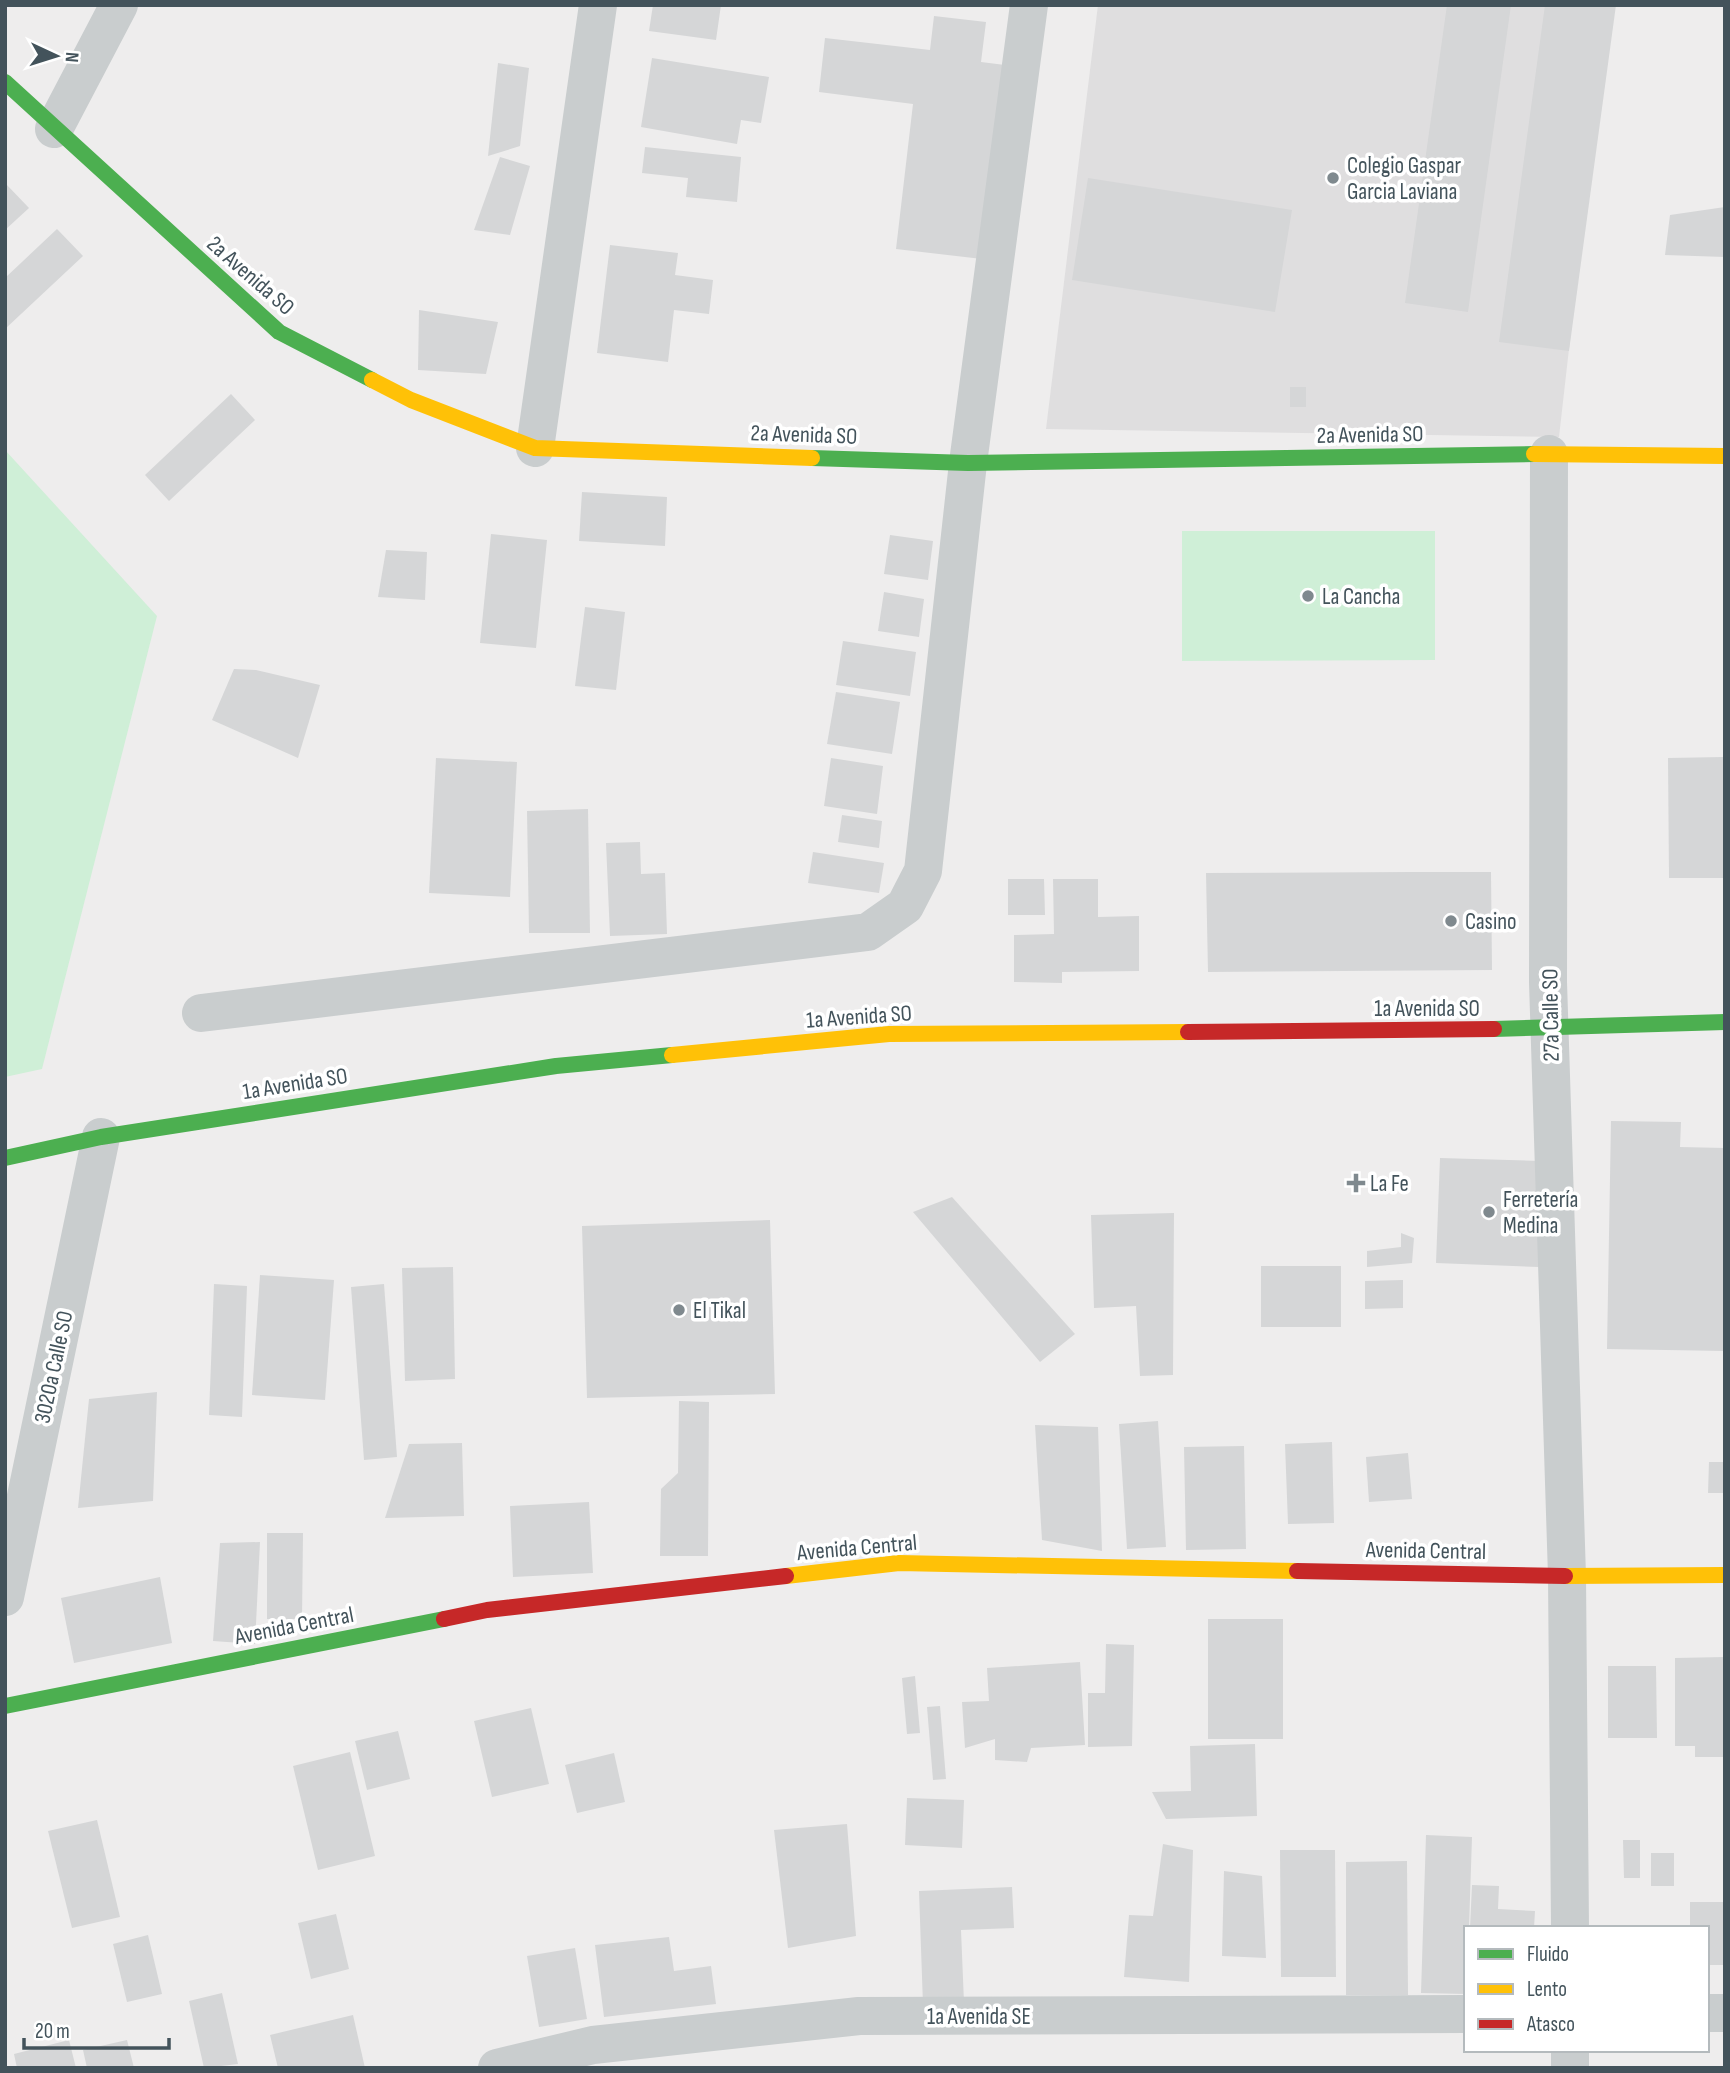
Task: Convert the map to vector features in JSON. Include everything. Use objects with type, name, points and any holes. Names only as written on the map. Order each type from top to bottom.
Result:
[{"type":"main road","name":"2a Avenida SO","points":[[5,82],[279,332],[411,400],[535,448],[968,463],[1549,454],[1725,456]]},
{"type":"main road","name":"1a Avenida SO","points":[[5,1158],[101,1137],[556,1066],[889,1034],[1550,1030],[1725,1022]]},
{"type":"main road","name":"Avenida Central","points":[[5,1706],[487,1610],[899,1563],[1567,1576],[1725,1575]]},
{"type":"street","points":[[54,129],[119,5]]},
{"type":"street","points":[[535,448],[598,5]]},
{"type":"street","points":[[201,1013],[868,932],[905,906],[923,871],[968,463],[1029,5]]},
{"type":"street","name":"27a Calle SO","points":[[1549,454],[1550,1030],[1567,1576],[1570,1926]]},
{"type":"street","name":"3020a Calle SO","points":[[5,1597],[101,1137]]},
{"type":"street","name":"1a Avenida SE","points":[[496,2068],[593,2045],[859,2016],[1464,2014]]},
{"type":"shaded area","name":"Colegio Gaspar Garcia Laviana","points":[[1098,5],[1608,5],[1559,437],[1046,429]]},
{"type":"green space","points":[[5,450],[157,616],[42,1069],[5,1077]]},
{"type":"green space","name":"La Cancha","points":[[1182,531],[1435,531],[1435,660],[1182,661]]},
{"type":"building","points":[[653,5],[721,5],[716,40],[649,31]]},
{"type":"building","points":[[1447,5],[1511,5],[1468,312],[1405,303]]},
{"type":"building","points":[[1545,5],[1616,5],[1569,351],[1499,342]]},
{"type":"building","points":[[934,16],[986,22],[981,62],[1005,65],[982,259],[896,249],[913,104],[819,92],[825,38],[930,50]]},
{"type":"building","points":[[652,58],[769,77],[761,123],[741,120],[737,144],[641,127]]},
{"type":"building","points":[[498,63],[529,68],[520,146],[488,156]]},
{"type":"building","points":[[645,147],[741,157],[737,202],[686,197],[688,178],[642,173]]},
{"type":"building","points":[[500,157],[530,166],[510,235],[474,230]]},
{"type":"building","points":[[1088,178],[1292,210],[1275,312],[1072,280]]},
{"type":"building","points":[[5,183],[29,208],[5,230]]},
{"type":"building","points":[[1725,207],[1725,257],[1665,255],[1670,215]]},
{"type":"building","points":[[57,229],[83,256],[5,329],[5,278]]},
{"type":"building","points":[[610,245],[678,253],[675,275],[713,280],[709,314],[674,310],[668,362],[597,353]]},
{"type":"building","points":[[419,310],[498,322],[486,374],[418,370]]},
{"type":"building","points":[[1290,387],[1306,387],[1306,407],[1290,407]]},
{"type":"building","points":[[231,394],[255,420],[169,501],[145,475]]},
{"type":"building","points":[[582,492],[667,497],[665,546],[579,541]]},
{"type":"building","points":[[491,534],[547,540],[536,648],[480,643]]},
{"type":"building","points":[[890,535],[933,541],[928,580],[884,574]]},
{"type":"building","points":[[386,550],[427,552],[425,600],[378,597]]},
{"type":"building","points":[[884,592],[924,599],[919,637],[878,631]]},
{"type":"building","points":[[585,607],[625,612],[616,690],[575,686]]},
{"type":"building","points":[[843,641],[916,652],[910,696],[836,685]]},
{"type":"building","points":[[234,669],[256,670],[320,685],[298,758],[212,720]]},
{"type":"building","points":[[836,692],[900,702],[892,754],[827,744]]},
{"type":"building","points":[[1723,757],[1724,878],[1669,878],[1668,758]]},
{"type":"building","points":[[436,758],[517,762],[510,897],[429,893]]},
{"type":"building","points":[[831,758],[883,766],[877,814],[824,806]]},
{"type":"building","points":[[588,809],[590,933],[529,933],[527,811]]},
{"type":"building","points":[[842,815],[882,821],[879,848],[838,842]]},
{"type":"building","points":[[640,842],[641,874],[665,873],[667,934],[610,936],[606,843]]},
{"type":"building","points":[[813,852],[884,863],[879,893],[808,883]]},
{"type":"building","points":[[1491,872],[1492,970],[1208,972],[1206,873]]},
{"type":"building","points":[[1008,879],[1044,879],[1045,915],[1008,915]]},
{"type":"building","points":[[1053,879],[1098,879],[1098,917],[1139,916],[1139,971],[1062,972],[1062,983],[1014,982],[1014,935],[1054,934]]},
{"type":"building","points":[[1611,1121],[1681,1122],[1680,1147],[1725,1148],[1725,1351],[1607,1349]]},
{"type":"building","name":"Ferretería Medina","points":[[1440,1158],[1540,1161],[1539,1267],[1436,1263]]},
{"type":"building","points":[[952,1197],[1075,1334],[1040,1362],[913,1212]]},
{"type":"building","points":[[1174,1213],[1173,1375],[1140,1376],[1136,1306],[1094,1308],[1091,1215]]},
{"type":"building","name":"El Tikal","points":[[770,1220],[775,1394],[587,1398],[582,1226]]},
{"type":"building","points":[[1401,1233],[1414,1238],[1412,1263],[1367,1267],[1367,1251],[1401,1247]]},
{"type":"building","points":[[1261,1266],[1341,1266],[1341,1327],[1261,1327]]},
{"type":"building","points":[[453,1267],[455,1379],[405,1381],[402,1268]]},
{"type":"building","points":[[260,1275],[334,1280],[325,1400],[252,1395]]},
{"type":"building","points":[[1403,1280],[1403,1308],[1365,1309],[1365,1281]]},
{"type":"building","points":[[214,1284],[247,1286],[242,1417],[209,1415]]},
{"type":"building","points":[[384,1284],[397,1457],[364,1460],[351,1287]]},
{"type":"building","points":[[157,1392],[153,1501],[78,1508],[89,1399]]},
{"type":"building","points":[[679,1401],[709,1402],[708,1556],[660,1556],[661,1489],[678,1473]]},
{"type":"building","points":[[1158,1421],[1166,1547],[1127,1549],[1119,1424]]},
{"type":"building","points":[[1035,1425],[1098,1427],[1102,1551],[1042,1540]]},
{"type":"building","points":[[1332,1442],[1334,1523],[1288,1524],[1285,1444]]},
{"type":"building","points":[[462,1443],[464,1516],[385,1518],[409,1444]]},
{"type":"building","points":[[1244,1446],[1246,1549],[1186,1550],[1184,1447]]},
{"type":"building","points":[[1408,1453],[1412,1499],[1369,1502],[1366,1457]]},
{"type":"building","points":[[1709,1462],[1725,1462],[1725,1493],[1708,1493]]},
{"type":"building","points":[[589,1502],[593,1573],[513,1577],[510,1506]]},
{"type":"building","points":[[267,1533],[303,1533],[302,1619],[267,1619]]},
{"type":"building","points":[[260,1542],[255,1644],[213,1641],[220,1543]]},
{"type":"building","points":[[160,1577],[172,1643],[74,1663],[61,1598]]},
{"type":"building","points":[[1208,1619],[1283,1619],[1283,1739],[1208,1739]]},
{"type":"building","points":[[1106,1644],[1134,1645],[1132,1746],[1088,1747],[1088,1693],[1105,1693]]},
{"type":"building","points":[[1725,1657],[1725,1757],[1695,1757],[1695,1746],[1675,1746],[1675,1658]]},
{"type":"building","points":[[1080,1662],[1085,1745],[1031,1748],[1027,1762],[995,1760],[995,1739],[965,1748],[962,1702],[989,1701],[987,1668]]},
{"type":"building","points":[[1608,1666],[1656,1666],[1657,1738],[1608,1738]]},
{"type":"building","points":[[915,1676],[920,1733],[907,1734],[902,1678]]},
{"type":"building","points":[[940,1706],[946,1779],[933,1780],[927,1707]]},
{"type":"building","points":[[531,1708],[549,1784],[492,1797],[474,1721]]},
{"type":"building","points":[[398,1731],[410,1779],[367,1790],[355,1741]]},
{"type":"building","points":[[1255,1744],[1257,1816],[1166,1819],[1152,1792],[1191,1791],[1190,1746]]},
{"type":"building","points":[[350,1752],[375,1856],[318,1870],[293,1766]]},
{"type":"building","points":[[614,1753],[625,1802],[577,1813],[565,1765]]},
{"type":"building","points":[[907,1798],[964,1800],[962,1848],[905,1845]]},
{"type":"building","points":[[97,1820],[120,1917],[72,1928],[48,1831]]},
{"type":"building","points":[[847,1824],[856,1936],[788,1948],[774,1830]]},
{"type":"building","points":[[1426,1835],[1472,1837],[1469,1926],[1464,1926],[1464,1994],[1421,1993]]},
{"type":"building","points":[[1623,1840],[1640,1840],[1640,1878],[1624,1878]]},
{"type":"building","points":[[1163,1844],[1193,1850],[1189,1982],[1124,1977],[1129,1915],[1153,1916]]},
{"type":"building","points":[[1280,1850],[1335,1850],[1336,1977],[1281,1977]]},
{"type":"building","points":[[1651,1853],[1674,1853],[1674,1886],[1651,1886]]},
{"type":"building","points":[[1407,1861],[1408,1995],[1346,1995],[1346,1862]]},
{"type":"building","points":[[1224,1871],[1262,1876],[1266,1958],[1222,1956]]},
{"type":"building","points":[[1472,1885],[1499,1886],[1498,1909],[1535,1911],[1534,1926],[1470,1926]]},
{"type":"building","points":[[1012,1887],[1014,1928],[961,1930],[964,2003],[923,2005],[919,1891]]},
{"type":"building","points":[[1690,1902],[1725,1902],[1725,1965],[1709,1965],[1709,1926],[1690,1926]]},
{"type":"building","points":[[336,1914],[349,1969],[311,1979],[298,1923]]},
{"type":"building","points":[[148,1935],[162,1994],[127,2002],[113,1944]]},
{"type":"building","points":[[669,1937],[674,1971],[711,1966],[716,2004],[604,2017],[595,1945]]},
{"type":"building","points":[[575,1948],[587,2019],[539,2027],[527,1956]]},
{"type":"building","points":[[222,1993],[238,2064],[204,2068],[189,2001]]},
{"type":"building","points":[[353,2015],[365,2068],[278,2068],[270,2035]]},
{"type":"building","points":[[69,2040],[76,2068],[17,2068],[14,2054]]},
{"type":"building","points":[[127,2040],[134,2068],[87,2068],[83,2050]]},
{"type":"traffic: fast","points":[[5,82],[279,332],[372,380]]},
{"type":"traffic: fast","points":[[812,458],[968,463],[1534,454]]},
{"type":"traffic: fast","points":[[1494,1029],[1725,1022]]},
{"type":"traffic: fast","points":[[5,1158],[101,1137],[556,1066],[672,1055]]},
{"type":"traffic: fast","points":[[5,1706],[444,1619]]},
{"type":"traffic: slow","points":[[372,380],[411,400],[535,448],[812,458]]},
{"type":"traffic: slow","points":[[1534,454],[1725,456]]},
{"type":"traffic: slow","points":[[672,1055],[889,1034],[1188,1032]]},
{"type":"traffic: slow","points":[[786,1576],[899,1563],[1297,1571]]},
{"type":"traffic: slow","points":[[1565,1576],[1725,1575]]},
{"type":"traffic: jam","points":[[1188,1032],[1494,1029]]},
{"type":"traffic: jam","points":[[1297,1571],[1565,1576]]},
{"type":"traffic: jam","points":[[444,1619],[487,1610],[786,1576]]},
{"type":"place","name":"Colegio Gaspar Garcia Laviana","points":[[1333,178]]},
{"type":"place","name":"La Cancha","points":[[1308,596]]},
{"type":"place","name":"Casino","points":[[1451,921]]},
{"type":"place","name":"La Fe","points":[[1356,1183]]},
{"type":"place","name":"Ferretería Medina","points":[[1489,1212]]},
{"type":"place","name":"El Tikal","points":[[679,1310]]}]
